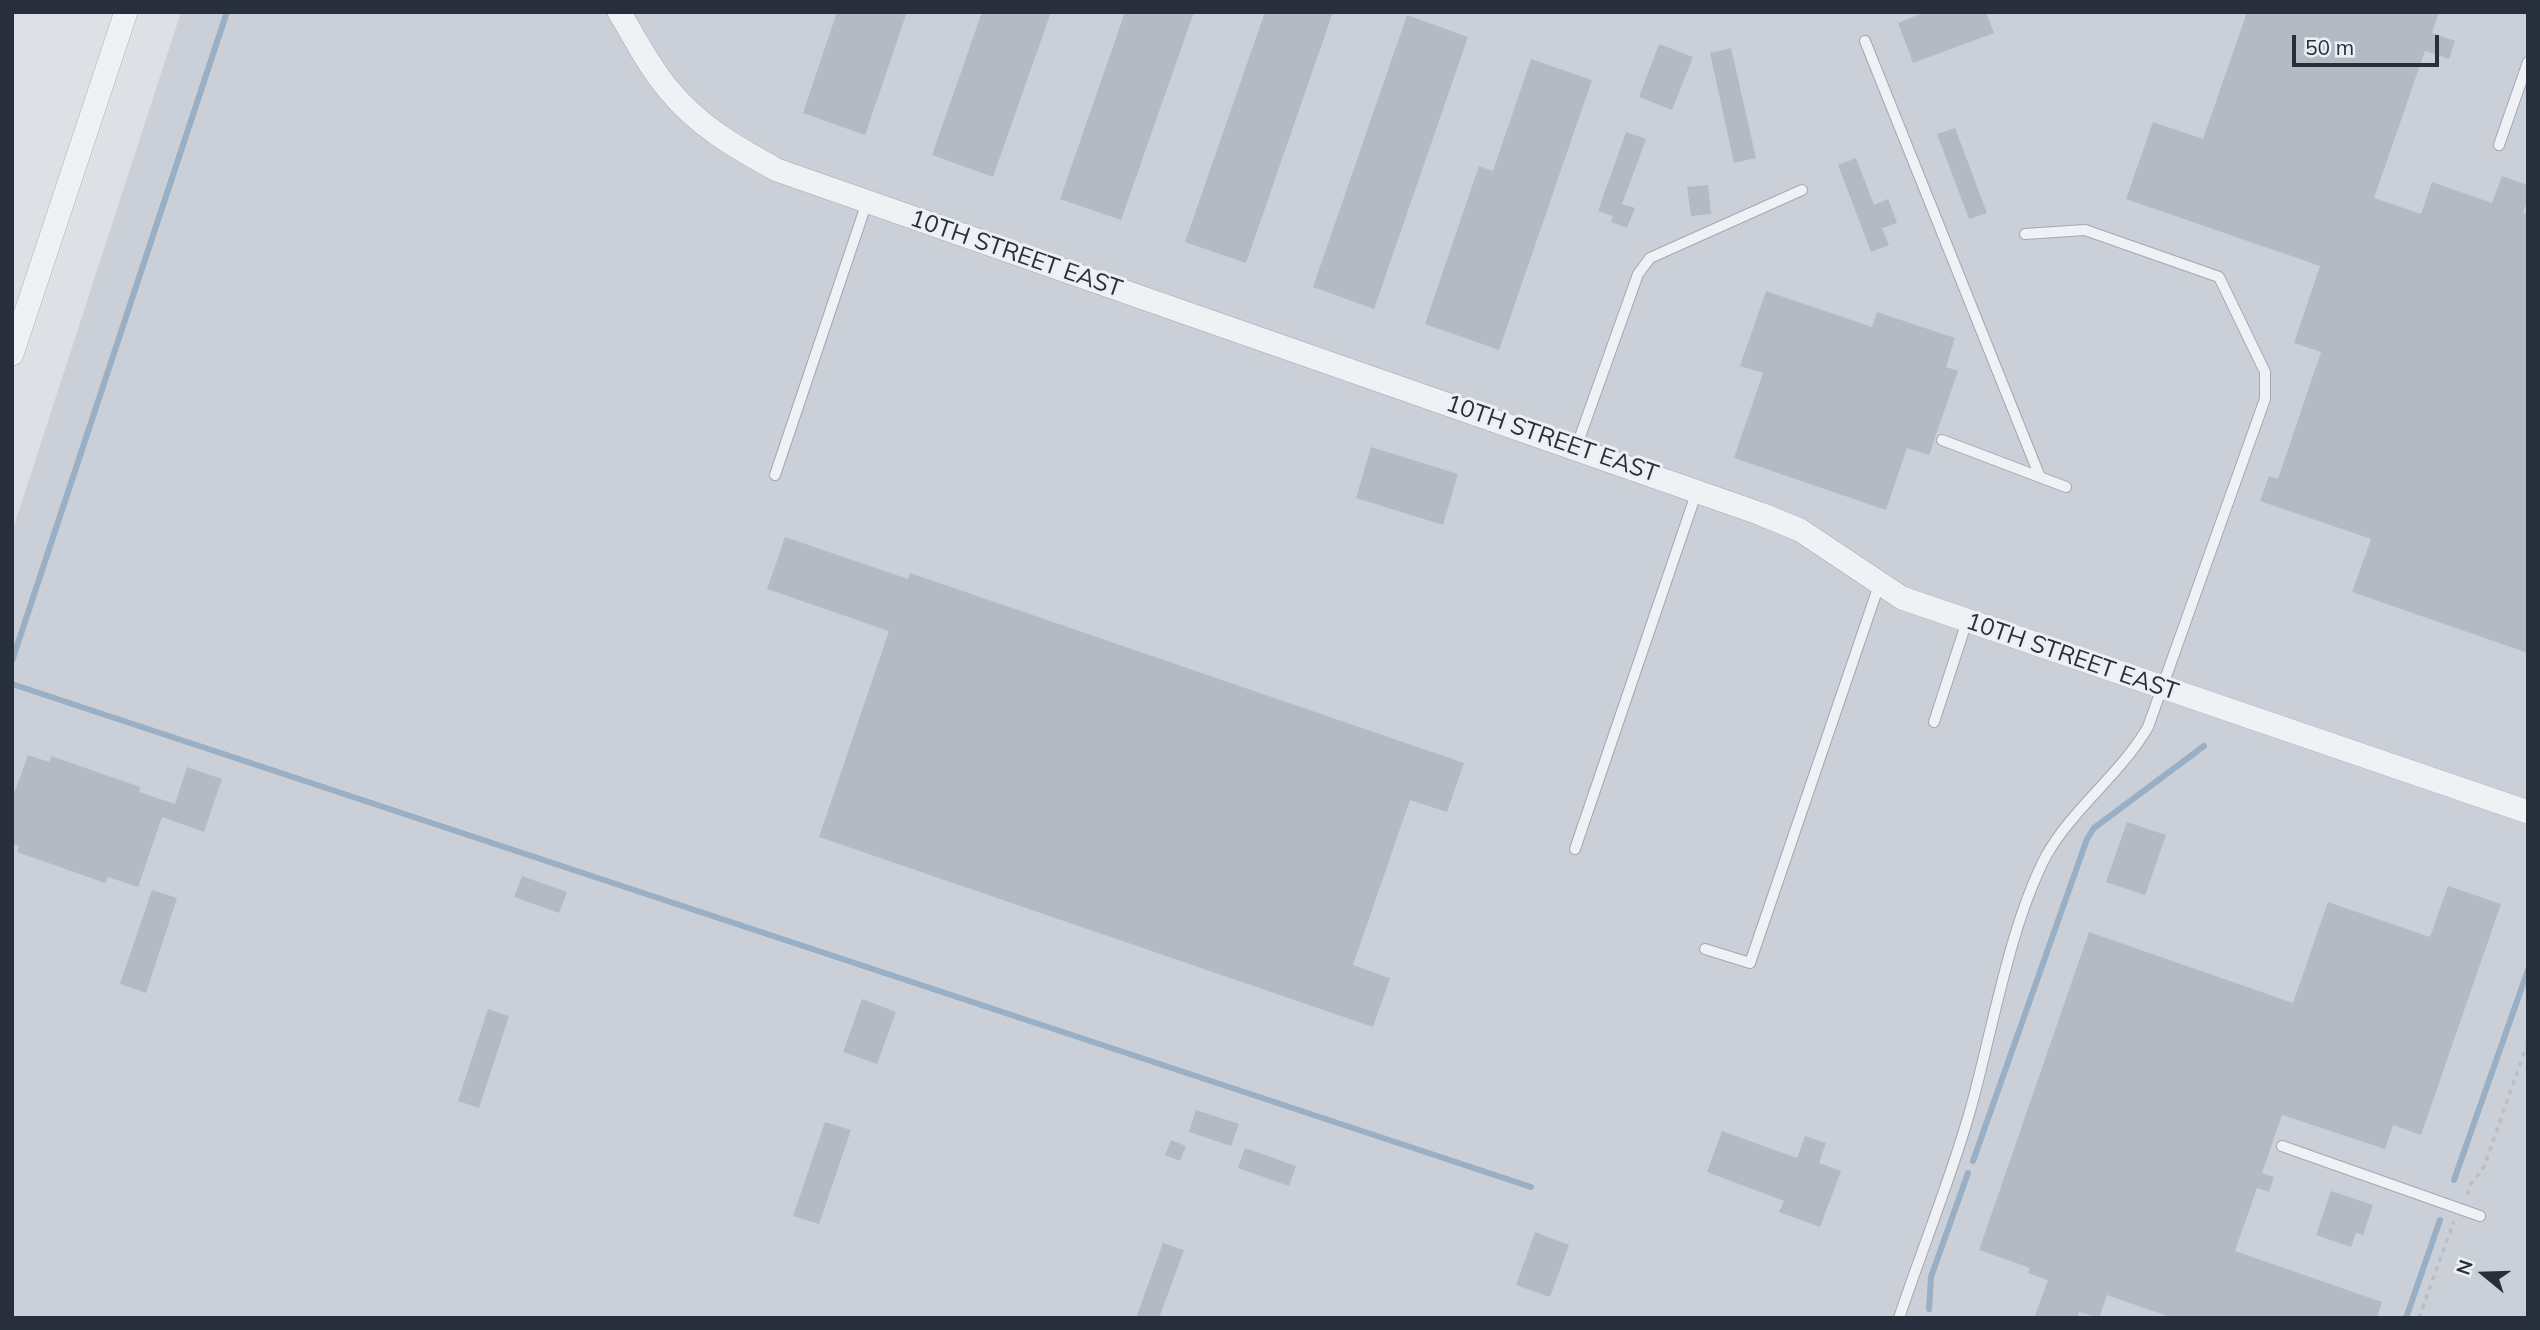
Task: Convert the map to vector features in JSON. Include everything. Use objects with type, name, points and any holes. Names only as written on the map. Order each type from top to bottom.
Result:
[{"type":"street","points":[[12,354],[126,12]]},
{"type":"street","name":"10TH STREET EAST","points":[[619,12],[667,88],[713,132],[777,170],[1697,491],[1800,530],[1902,598],[2528,812]]},
{"type":"lane","points":[[1865,41],[2040,477]]},
{"type":"lane","points":[[2499,145],[2528,62]]},
{"type":"lane","points":[[1576,448],[1638,274],[1650,258],[1802,190]]},
{"type":"lane","points":[[775,475],[867,202]]},
{"type":"lane","points":[[1899,1318],[1969,1113],[2015,941],[2036,878],[2061,833],[2136,747],[2148,727],[2265,399],[2265,372],[2219,277],[2085,230],[2025,234]]},
{"type":"lane","points":[[1942,440],[2066,486]]},
{"type":"lane","points":[[1575,849],[1697,491]]},
{"type":"lane","points":[[1706,948],[1749,963],[1880,585]]},
{"type":"lane","points":[[1934,722],[1967,621]]},
{"type":"lane","points":[[2282,1146],[2480,1216]]},
{"type":"path","points":[[2419,1318],[2460,1209],[2471,1184],[2484,1167],[2528,1041]]},
{"type":"shaded area","points":[[181,12],[2528,12],[2528,1318],[12,1318],[12,532]]},
{"type":"building","points":[[837,12],[907,12],[865,135],[803,113]]},
{"type":"building","points":[[982,12],[1051,12],[993,177],[932,155]]},
{"type":"building","points":[[1125,12],[1194,12],[1121,220],[1060,199]]},
{"type":"building","points":[[1265,12],[1333,12],[1246,263],[1185,242]]},
{"type":"building","points":[[1925,12],[1986,12],[1994,33],[1913,63],[1898,23]]},
{"type":"building","points":[[2247,12],[2439,12],[2432,33],[2455,41],[2449,59],[2425,51],[2374,198],[2421,214],[2432,182],[2492,203],[2502,176],[2528,185],[2528,199],[2523,213],[2528,215],[2528,653],[2352,592],[2371,539],[2260,501],[2269,476],[2278,479],[2321,352],[2294,343],[2320,266],[2126,199],[2153,122],[2203,139]]},
{"type":"building","points":[[1407,15],[1468,37],[1374,309],[1313,287]]},
{"type":"building","points":[[1659,44],[1693,57],[1672,110],[1639,97]]},
{"type":"building","points":[[1731,48],[1756,158],[1734,163],[1710,53]]},
{"type":"building","points":[[1531,59],[1592,80],[1499,350],[1425,324],[1479,166],[1493,171]]},
{"type":"building","points":[[1955,128],[1987,213],[1969,219],[1937,134]]},
{"type":"building","points":[[1626,132],[1646,139],[1622,204],[1635,208],[1627,228],[1611,222],[1613,216],[1598,211]]},
{"type":"building","points":[[1856,158],[1874,205],[1888,199],[1897,223],[1882,228],[1889,245],[1871,252],[1838,165]]},
{"type":"building","points":[[1708,185],[1711,214],[1691,216],[1687,187]]},
{"type":"building","points":[[1766,291],[1872,327],[1877,312],[1955,338],[1946,367],[1958,371],[1929,455],[1907,448],[1886,510],[1734,458],[1763,373],[1740,366]]},
{"type":"building","points":[[1371,447],[1458,474],[1443,525],[1356,498]]},
{"type":"building","points":[[785,537],[908,579],[910,573],[1464,763],[1447,812],[1410,800],[1353,965],[1390,978],[1373,1027],[819,837],[889,631],[767,589]]},
{"type":"building","points":[[28,755],[49,762],[51,756],[140,787],[139,792],[175,804],[187,767],[222,779],[204,832],[162,817],[138,887],[108,877],[105,883],[17,852],[19,846],[12,844],[12,799]]},
{"type":"building","points":[[2127,822],[2166,835],[2145,895],[2106,882]]},
{"type":"building","points":[[522,876],[567,892],[559,913],[514,897]]},
{"type":"building","points":[[2448,886],[2501,904],[2421,1135],[2393,1125],[2385,1149],[2282,1115],[2262,1173],[2274,1177],[2269,1192],[2257,1188],[2235,1251],[2382,1302],[2377,1318],[2173,1318],[2107,1295],[2099,1318],[2079,1312],[2078,1318],[2034,1318],[2048,1280],[2028,1273],[2030,1268],[1979,1250],[2089,932],[2293,1003],[2328,902],[2430,937]]},
{"type":"building","points":[[152,890],[177,898],[146,993],[120,984]]},
{"type":"building","points":[[862,999],[896,1012],[877,1064],[843,1052]]},
{"type":"building","points":[[488,1009],[509,1016],[479,1108],[458,1101]]},
{"type":"building","points":[[1196,1110],[1239,1124],[1231,1146],[1189,1132]]},
{"type":"building","points":[[825,1122],[851,1130],[819,1224],[793,1216]]},
{"type":"building","points":[[1722,1131],[1797,1158],[1805,1136],[1826,1143],[1819,1163],[1841,1171],[1820,1227],[1779,1212],[1784,1201],[1707,1172]]},
{"type":"building","points":[[1171,1140],[1186,1146],[1180,1161],[1165,1155]]},
{"type":"building","points":[[1245,1148],[1296,1166],[1289,1186],[1238,1168]]},
{"type":"building","points":[[2331,1191],[2373,1205],[2363,1235],[2356,1233],[2351,1247],[2316,1235]]},
{"type":"building","points":[[1535,1232],[1569,1245],[1550,1297],[1516,1285]]},
{"type":"building","points":[[1163,1243],[1184,1250],[1159,1318],[1136,1318]]},
{"type":"waterway","points":[[12,661],[227,12]]},
{"type":"waterway","points":[[12,684],[1531,1187]]},
{"type":"waterway","points":[[1973,1161],[2087,839],[2094,828],[2204,746]]},
{"type":"waterway","points":[[2454,1180],[2528,970]]},
{"type":"waterway","points":[[1929,1309],[1931,1277],[1968,1173]]},
{"type":"waterway","points":[[2406,1318],[2440,1220]]}]
